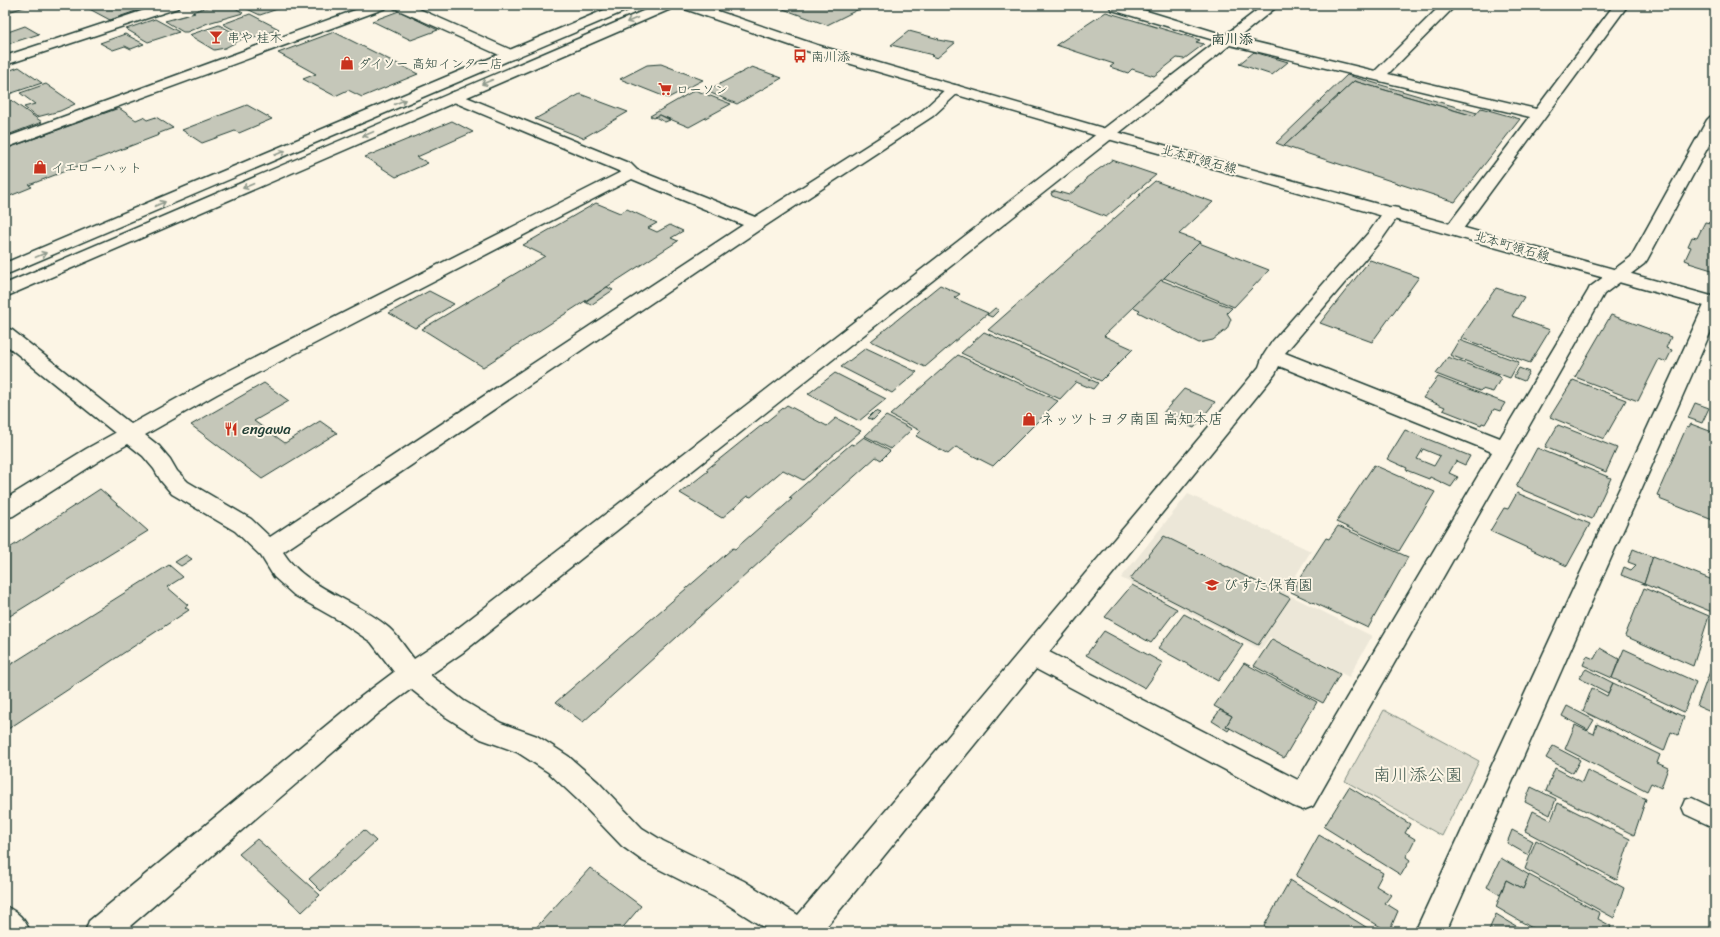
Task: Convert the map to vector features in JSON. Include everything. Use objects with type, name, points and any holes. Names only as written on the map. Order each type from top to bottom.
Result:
[{"type":"street","points":[[5,61],[173,5]]},
{"type":"street","points":[[5,144],[381,5]]},
{"type":"street","points":[[399,5],[511,55]]},
{"type":"street","points":[[5,270],[627,5]]},
{"type":"street","points":[[5,291],[454,96],[668,5]]},
{"type":"street","name":"北本町領石線","points":[[687,5],[812,48],[1107,134],[1715,303]]},
{"type":"street","points":[[1120,5],[1117,7],[1228,40],[1540,115]]},
{"type":"street","points":[[100,932],[365,709],[411,674],[453,646],[1272,5]]},
{"type":"street","points":[[1378,76],[1449,5]]},
{"type":"street","points":[[1454,230],[1621,5]]},
{"type":"street","points":[[269,550],[756,224],[928,113],[954,89]]},
{"type":"street","points":[[454,96],[624,167],[631,173],[756,224]]},
{"type":"street","points":[[1032,655],[1302,797],[1504,448],[1597,291],[1638,260],[1715,120]]},
{"type":"street","points":[[5,510],[129,434],[210,389],[631,173]]},
{"type":"street","points":[[802,932],[1268,369],[1273,356],[1284,341],[1376,235],[1392,212]]},
{"type":"street","points":[[1430,932],[1715,303]]},
{"type":"street","points":[[5,334],[151,451],[162,464],[169,476],[180,488],[243,525],[269,550],[282,571],[303,588],[349,614],[380,635],[411,674],[455,709],[491,731],[527,744],[558,764],[588,791],[632,836],[653,851],[733,891],[798,932]]},
{"type":"street","points":[[1273,356],[1504,448]]},
{"type":"street","points":[[5,921],[15,932]]},
{"type":"lane","points":[[1692,807],[1715,819]]},
{"type":"shaded area","name":"びすた保育園","points":[[1188,494],[1311,551],[1285,593],[1372,636],[1349,677],[1270,637],[1261,650],[1121,578]]},
{"type":"green space","name":"南川添公園","points":[[1384,710],[1479,761],[1442,836],[1345,781]]},
{"type":"building","points":[[5,5],[31,5],[5,13]]},
{"type":"building","points":[[82,5],[153,5],[110,20]]},
{"type":"building","points":[[219,5],[231,5],[243,13],[208,23],[187,32],[183,32],[165,21],[195,13],[192,12],[210,6],[213,7]]},
{"type":"building","points":[[254,5],[289,5],[260,15],[245,8]]},
{"type":"building","points":[[867,5],[827,25],[775,6]]},
{"type":"building","points":[[399,11],[438,30],[411,40],[372,21]]},
{"type":"building","points":[[1106,12],[1200,40],[1196,42],[1204,44],[1184,59],[1177,58],[1154,76],[1132,69],[1128,73],[1110,67],[1114,64],[1056,45]]},
{"type":"building","points":[[250,14],[279,29],[251,39],[223,24]]},
{"type":"building","points":[[155,19],[179,32],[148,42],[126,29]]},
{"type":"building","name":"串や 桂木","points":[[219,25],[244,38],[225,48],[214,50],[189,35]]},
{"type":"building","points":[[25,26],[39,34],[5,45],[5,33]]},
{"type":"building","points":[[909,31],[939,39],[938,40],[955,43],[937,58],[931,56],[933,55],[891,45]]},
{"type":"building","name":"ダイソー 高知インター店","points":[[334,32],[418,74],[362,97],[348,90],[335,96],[303,79],[316,74],[278,53]]},
{"type":"building","points":[[125,34],[144,44],[131,49],[125,46],[113,50],[100,43]]},
{"type":"building","points":[[1254,52],[1288,62],[1272,75],[1239,64]]},
{"type":"building","name":"ローソン","points":[[661,64],[703,80],[668,98],[620,79],[647,65]]},
{"type":"building","points":[[19,67],[42,83],[9,94],[5,91],[5,72]]},
{"type":"building","points":[[752,67],[782,78],[737,104],[706,91]]},
{"type":"building","points":[[1347,75],[1477,113],[1474,116],[1354,81],[1284,146],[1276,143]]},
{"type":"building","points":[[1354,81],[1474,116],[1481,108],[1520,119],[1455,202],[1284,146]]},
{"type":"building","points":[[46,84],[75,104],[60,111],[37,117],[24,107],[35,104],[20,93]]},
{"type":"building","points":[[695,90],[731,104],[689,127],[660,115],[654,118],[650,116]]},
{"type":"building","points":[[580,94],[628,112],[583,138],[535,119]]},
{"type":"building","points":[[5,96],[42,122],[5,136]]},
{"type":"building","points":[[247,105],[272,119],[239,133],[235,131],[202,143],[182,130]]},
{"type":"building","name":"イエローハット","points":[[119,108],[136,120],[143,117],[147,120],[156,117],[173,128],[157,134],[159,135],[29,185],[32,187],[5,198],[5,149]]},
{"type":"building","points":[[660,115],[670,120],[665,122],[655,117]]},
{"type":"building","points":[[452,121],[473,132],[417,157],[428,163],[396,177],[365,157]]},
{"type":"building","points":[[1112,160],[1156,175],[1106,217],[1052,196],[1051,193],[1055,191],[1069,195],[1085,182],[1086,178]]},
{"type":"building","points":[[1155,181],[1213,202],[1179,234],[1201,242],[1104,336],[1133,349],[1101,381],[988,330],[1141,195],[1139,195]]},
{"type":"building","points":[[596,203],[620,213],[627,209],[657,223],[648,228],[657,232],[670,225],[683,231],[671,238],[678,241],[483,367],[422,329],[545,256],[523,245]]},
{"type":"building","points":[[1711,221],[1715,223],[1715,271],[1689,263],[1690,262],[1685,260],[1691,247],[1688,246],[1692,237],[1697,238],[1705,222],[1710,223]]},
{"type":"building","points":[[1199,243],[1269,270],[1234,307],[1164,278]]},
{"type":"building","points":[[1370,260],[1419,277],[1372,342],[1320,323]]},
{"type":"building","points":[[1161,280],[1232,308],[1227,313],[1231,319],[1227,329],[1213,340],[1199,343],[1138,312],[1140,310],[1133,307]]},
{"type":"building","points":[[940,285],[960,294],[954,298],[988,313],[925,367],[871,341]]},
{"type":"building","points":[[607,287],[613,290],[591,305],[585,302]]},
{"type":"building","points":[[1496,288],[1524,297],[1512,316],[1550,330],[1530,363],[1461,338]]},
{"type":"building","points":[[429,291],[454,304],[415,328],[389,313]]},
{"type":"building","points":[[995,308],[999,310],[992,317],[987,315]]},
{"type":"building","points":[[1611,315],[1671,337],[1666,348],[1672,350],[1666,362],[1659,359],[1638,401],[1575,377]]},
{"type":"building","points":[[984,332],[1098,383],[1093,389],[1076,382],[1060,399],[961,353]]},
{"type":"building","points":[[1459,340],[1519,362],[1510,378],[1450,355]]},
{"type":"building","points":[[866,348],[917,372],[892,393],[841,367]]},
{"type":"building","points":[[958,355],[1058,401],[993,466],[956,447],[948,454],[916,436],[921,431],[890,415]]},
{"type":"building","points":[[1448,357],[1499,376],[1501,378],[1493,392],[1482,389],[1480,391],[1436,374]]},
{"type":"building","points":[[1519,368],[1529,372],[1524,381],[1514,377]]},
{"type":"building","points":[[835,373],[886,399],[859,421],[808,394]]},
{"type":"building","points":[[1438,377],[1505,403],[1500,411],[1494,409],[1485,424],[1482,423],[1481,425],[1443,410],[1445,407],[1423,398]]},
{"type":"building","points":[[1573,380],[1626,400],[1604,439],[1550,417]]},
{"type":"building","name":"engawa","points":[[264,383],[289,401],[254,421],[285,443],[320,421],[337,433],[262,479],[191,425]]},
{"type":"building","points":[[1184,389],[1215,402],[1194,428],[1162,414]]},
{"type":"building","points":[[1695,403],[1709,408],[1702,423],[1688,418]]},
{"type":"building","points":[[787,405],[827,426],[836,418],[861,431],[803,480],[783,470],[751,497],[748,496],[722,518],[680,493],[708,471],[706,470]]},
{"type":"building","points":[[875,411],[880,413],[873,420],[868,418]]},
{"type":"building","points":[[886,416],[912,429],[891,449],[865,436]]},
{"type":"building","points":[[1691,424],[1715,433],[1715,521],[1659,499],[1660,496],[1657,495],[1687,426],[1689,427]]},
{"type":"building","points":[[1558,425],[1617,448],[1606,472],[1545,447]]},
{"type":"building","points":[[1405,430],[1470,456],[1465,465],[1456,461],[1449,473],[1458,477],[1451,487],[1430,477],[1429,479],[1406,470],[1407,468],[1387,459]],"holes":[[[1423,449],[1440,456],[1434,466],[1417,459]]]},
{"type":"building","points":[[864,437],[890,451],[881,460],[876,457],[583,722],[556,702],[733,548],[735,549],[792,499],[789,498],[851,444],[854,445]]},
{"type":"building","points":[[1537,448],[1611,478],[1592,519],[1516,487]]},
{"type":"building","points":[[1374,465],[1435,492],[1399,551],[1336,522]]},
{"type":"building","points":[[100,489],[148,531],[5,619],[5,551]]},
{"type":"building","points":[[1517,493],[1590,524],[1567,566],[1490,531],[1504,508],[1508,509]]},
{"type":"building","points":[[1338,526],[1408,557],[1368,628],[1291,592],[1326,538],[1329,539]]},
{"type":"building","points":[[1164,536],[1290,598],[1258,645],[1130,579]]},
{"type":"building","points":[[1633,549],[1653,557],[1644,584],[1621,575],[1624,567],[1631,570],[1636,565],[1628,562]]},
{"type":"building","points":[[186,555],[192,559],[181,566],[175,562]]},
{"type":"building","points":[[1653,556],[1715,581],[1715,600],[1712,612],[1644,584]]},
{"type":"building","points":[[169,565],[183,577],[167,587],[188,605],[185,607],[189,610],[5,731],[5,668]]},
{"type":"building","points":[[1132,585],[1177,609],[1151,643],[1105,617]]},
{"type":"building","points":[[1644,588],[1709,616],[1693,666],[1625,636]]},
{"type":"building","points":[[1184,614],[1243,645],[1218,681],[1158,648]]},
{"type":"building","points":[[1104,631],[1163,663],[1145,688],[1086,655]]},
{"type":"building","points":[[1272,639],[1340,674],[1323,703],[1254,666]]},
{"type":"building","points":[[1600,648],[1619,659],[1612,678],[1583,665],[1587,656],[1594,659]]},
{"type":"building","points":[[1624,649],[1696,682],[1684,712],[1612,678]]},
{"type":"building","points":[[1715,658],[1715,714],[1697,706]]},
{"type":"building","points":[[1244,663],[1317,702],[1284,758],[1226,726],[1232,716],[1214,706]]},
{"type":"building","points":[[1586,669],[1613,683],[1608,693],[1579,678]]},
{"type":"building","points":[[1613,683],[1684,717],[1678,735],[1671,732],[1664,751],[1583,711],[1592,688],[1607,696]]},
{"type":"building","points":[[1567,706],[1594,720],[1588,730],[1562,716]]},
{"type":"building","points":[[1220,710],[1232,716],[1226,726],[1230,728],[1228,731],[1212,721]]},
{"type":"building","points":[[1597,724],[1660,755],[1657,763],[1668,768],[1661,788],[1651,783],[1647,791],[1565,749],[1575,725],[1594,734]]},
{"type":"building","points":[[1553,746],[1580,760],[1573,773],[1546,758]]},
{"type":"building","points":[[1555,768],[1582,782],[1587,770],[1646,799],[1634,835],[1546,791]]},
{"type":"building","points":[[1349,787],[1410,824],[1405,833],[1415,839],[1406,857],[1410,860],[1401,875],[1324,827]]},
{"type":"building","points":[[1531,787],[1556,799],[1550,815],[1525,802]]},
{"type":"building","points":[[1558,803],[1630,839],[1617,880],[1525,831],[1533,811],[1551,820]]},
{"type":"building","points":[[364,830],[376,841],[321,891],[309,879]]},
{"type":"building","points":[[1512,830],[1533,841],[1528,855],[1507,843]]},
{"type":"building","points":[[1319,835],[1383,873],[1376,886],[1391,895],[1385,903],[1398,911],[1389,932],[1296,876]]},
{"type":"building","points":[[257,839],[320,895],[302,912],[239,854]]},
{"type":"building","points":[[1536,840],[1624,888],[1614,918],[1525,869]]},
{"type":"building","points":[[1501,858],[1529,875],[1523,889],[1506,880],[1500,895],[1487,887]]},
{"type":"building","points":[[590,868],[641,906],[619,932],[532,932]]},
{"type":"building","points":[[1529,875],[1600,913],[1598,919],[1611,926],[1609,932],[1539,932],[1496,907],[1506,880],[1523,889]]},
{"type":"building","points":[[1290,880],[1374,932],[1273,932],[1264,926]]},
{"type":"building","points":[[1496,914],[1526,932],[1488,932]]},
{"type":"place","name":"串や 桂木","points":[[216,37]]},
{"type":"place","name":"南川添","points":[[800,56]]},
{"type":"place","name":"ダイソー 高知インター店","points":[[347,63]]},
{"type":"place","name":"ローソン","points":[[665,89]]},
{"type":"place","name":"イエローハット","points":[[40,167]]},
{"type":"place","name":"ネッツトヨタ南国 高知本店","points":[[1029,419]]},
{"type":"place","name":"engawa","points":[[231,429]]},
{"type":"place","name":"びすた保育園","points":[[1212,585]]},
{"type":"district","name":"南川添","points":[[1232,39]]}]
